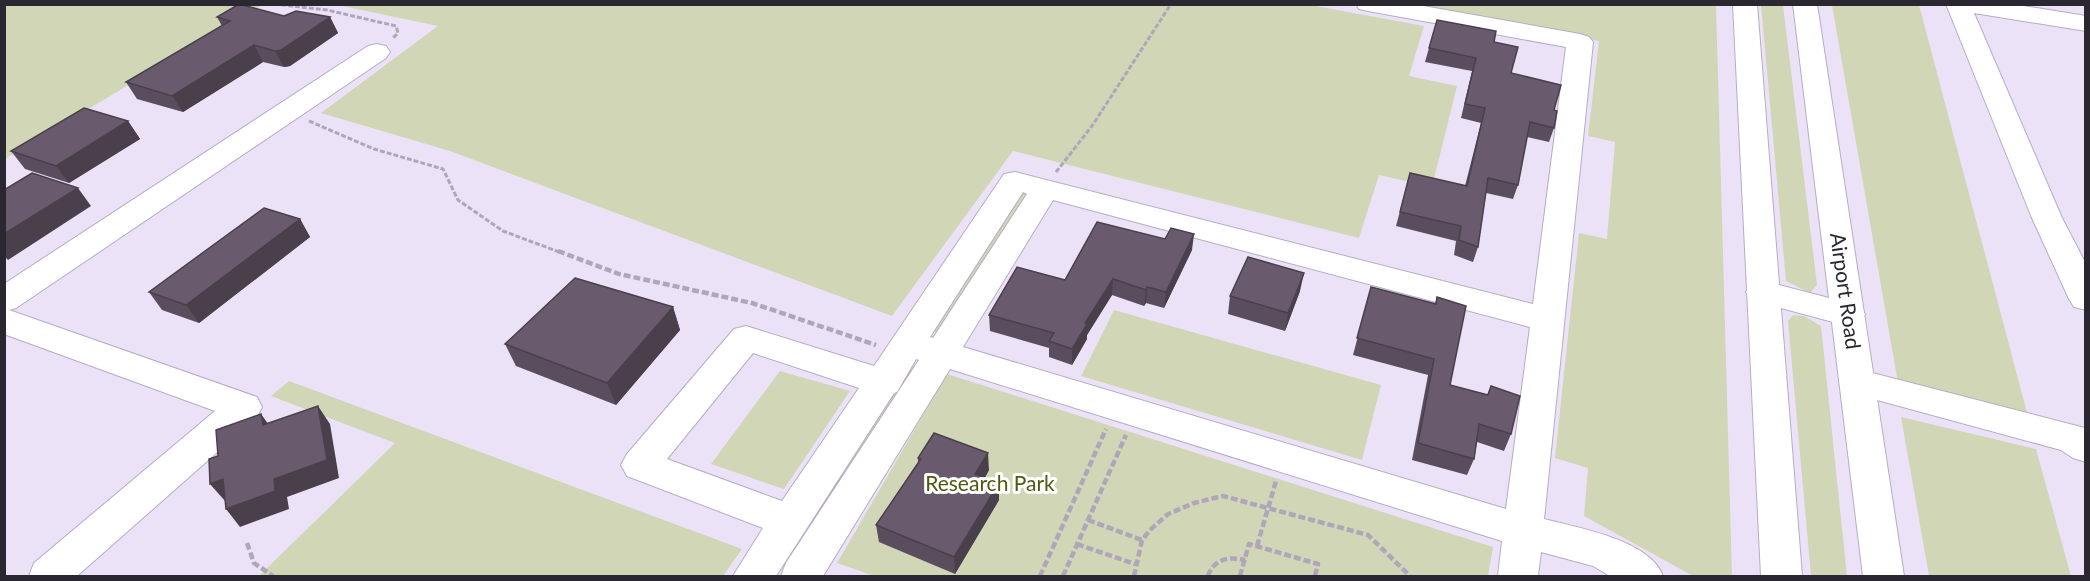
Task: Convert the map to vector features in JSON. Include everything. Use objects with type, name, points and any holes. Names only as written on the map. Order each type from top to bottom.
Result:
[{"type":"main road","points":[[1368,4],[1580,42],[1518,576]]},
{"type":"main road","points":[[1745,4],[1782,576]]},
{"type":"main road","name":"Airport Road","points":[[1805,4],[1884,576]]},
{"type":"main road","points":[[1960,4],[2085,24]]},
{"type":"main road","points":[[1960,4],[2047,218],[2085,299]]},
{"type":"main road","points":[[4,300],[286,110],[377,52]]},
{"type":"main road","points":[[761,574],[790,521],[909,359],[1045,189],[1549,320]]},
{"type":"main road","points":[[1763,292],[1848,314]]},
{"type":"main road","points":[[4,321],[244,407],[50,576]]},
{"type":"main road","points":[[790,521],[640,465],[746,338],[909,359],[1126,410],[1524,531],[1604,551],[1642,576]]},
{"type":"main road","points":[[801,576],[909,359]]},
{"type":"main road","points":[[1857,382],[2072,438],[2085,447]]},
{"type":"path","points":[[274,4],[327,10],[396,26],[398,33],[377,52]]},
{"type":"path","points":[[1045,189],[1092,126],[1171,4]]},
{"type":"path","points":[[286,110],[327,131],[404,160],[443,170],[459,200],[503,231],[620,274],[752,303],[909,359]]},
{"type":"path","points":[[1063,576],[1088,520],[1126,410]]},
{"type":"path","points":[[1040,576],[1126,410]]},
{"type":"path","points":[[1257,546],[1283,457]]},
{"type":"path","points":[[1134,576],[1142,540],[1168,514],[1194,503],[1223,496],[1368,535],[1410,576]]},
{"type":"path","points":[[1088,520],[1142,540]]},
{"type":"path","points":[[247,543],[254,563],[273,576]]},
{"type":"path","points":[[1077,544],[1135,564]]},
{"type":"path","points":[[1240,576],[1249,544],[1318,564],[1315,576]]},
{"type":"path","points":[[1208,576],[1211,567],[1224,558],[1233,556],[1245,560]]},
{"type":"green space","points":[[333,4],[1310,5],[1424,26],[1409,76],[1457,86],[1432,187],[1379,175],[1359,238],[1013,151],[892,316],[450,151],[321,113],[438,26]]},
{"type":"green space","points":[[5,5],[262,5],[5,159]]},
{"type":"green space","points":[[1405,5],[1716,5],[1732,576],[1693,576],[1584,516],[1588,468],[1555,458],[1579,233],[1607,239],[1615,142],[1588,136],[1599,41]]},
{"type":"green space","points":[[1761,5],[1783,5],[1817,285],[1810,293],[1786,281]]},
{"type":"green space","points":[[1832,5],[1919,5],[2029,420],[1898,383]]},
{"type":"green space","points":[[1024,188],[1029,190],[938,333],[932,331]]},
{"type":"green space","points":[[1114,310],[1381,385],[1362,460],[1081,376]]},
{"type":"green space","points":[[1793,315],[1804,316],[1821,326],[1847,576],[1811,576],[1788,321]]},
{"type":"green space","points":[[909,365],[916,367],[794,558],[786,555]]},
{"type":"green space","points":[[780,371],[850,391],[784,489],[711,464]]},
{"type":"green space","name":"Research Park","points":[[947,374],[1493,547],[1488,576],[874,576],[837,563]]},
{"type":"green space","points":[[289,381],[742,549],[723,576],[259,576],[395,443],[271,396]]},
{"type":"green space","points":[[1901,417],[2036,449],[2071,576],[1929,576]]},
{"type":"building","points":[[239,4],[284,16],[296,11],[330,17],[281,50],[275,51],[254,45],[172,96],[126,82],[230,21],[217,17]]},
{"type":"building","points":[[1437,20],[1496,31],[1494,42],[1518,47],[1511,73],[1561,85],[1554,110],[1557,111],[1554,128],[1530,122],[1518,185],[1488,178],[1478,247],[1459,240],[1461,226],[1400,212],[1410,173],[1467,186],[1485,108],[1465,104],[1476,58],[1429,48]]},
{"type":"building","points":[[84,108],[128,121],[56,166],[11,151]]},
{"type":"building","points":[[32,173],[78,188],[4,234],[4,190]]},
{"type":"building","points":[[264,208],[300,219],[186,305],[149,292]]},
{"type":"building","points":[[1097,222],[1165,239],[1171,228],[1194,234],[1166,292],[1147,287],[1146,290],[1113,279],[1085,323],[1087,324],[1072,349],[1049,341],[1054,333],[989,315],[1017,267],[1065,280]]},
{"type":"building","points":[[1248,257],[1304,273],[1288,313],[1230,296]]},
{"type":"building","points":[[575,278],[673,307],[607,383],[505,344]]},
{"type":"building","points":[[1371,287],[1436,304],[1437,297],[1466,306],[1450,385],[1488,395],[1491,386],[1520,396],[1511,434],[1479,424],[1474,459],[1418,443],[1434,359],[1357,338]]},
{"type":"building","points":[[318,406],[327,460],[274,479],[275,491],[226,509],[223,479],[210,484],[209,459],[218,456],[216,430],[261,414],[263,425]]},
{"type":"building","points":[[934,433],[988,453],[975,474],[999,483],[954,557],[876,525],[921,459],[918,458]]}]
